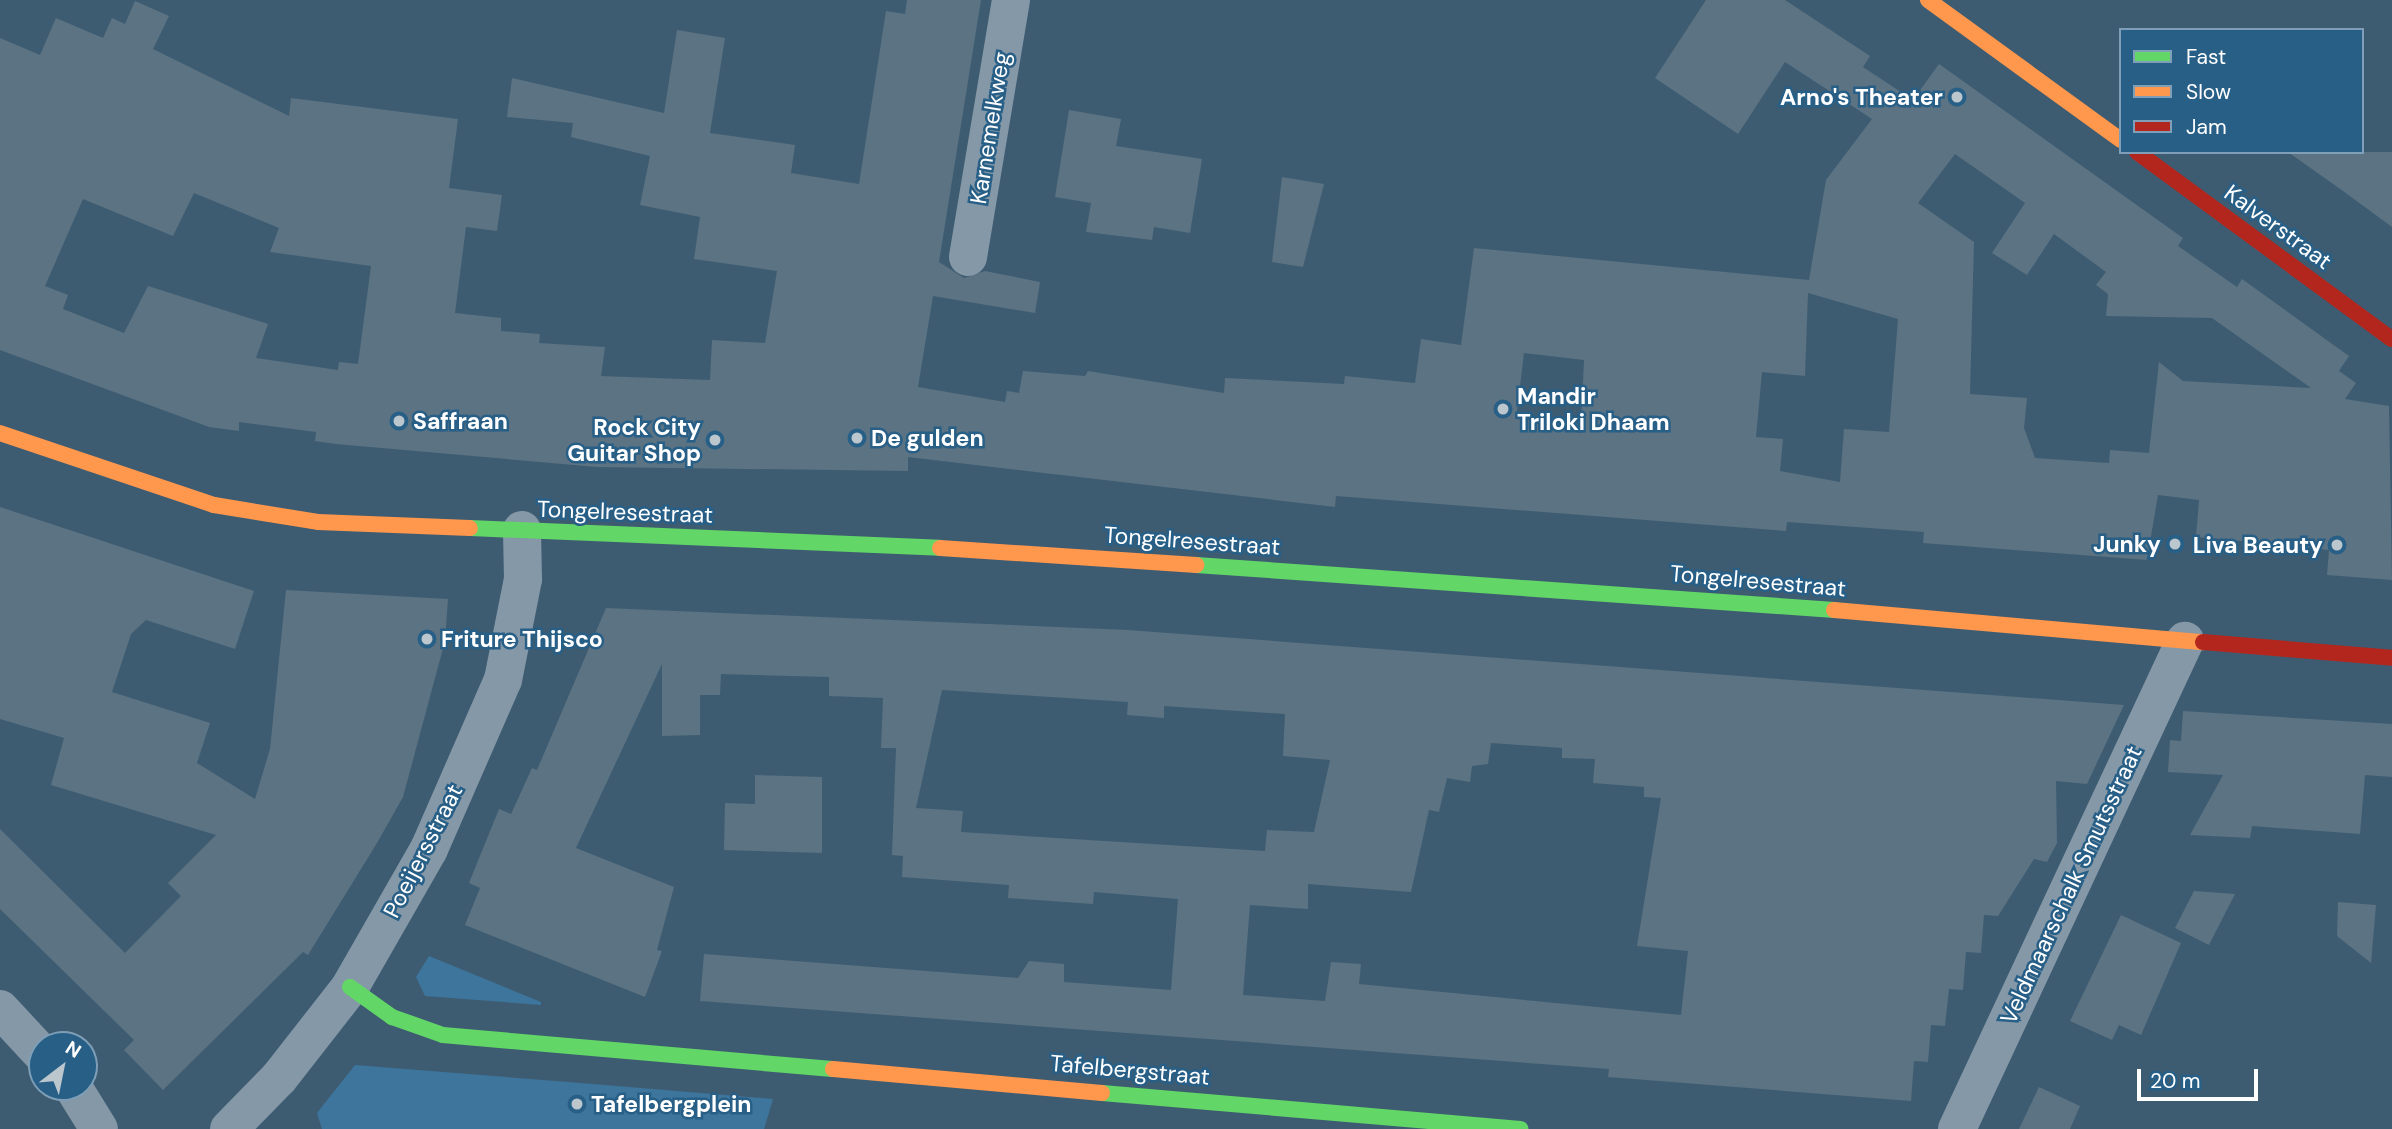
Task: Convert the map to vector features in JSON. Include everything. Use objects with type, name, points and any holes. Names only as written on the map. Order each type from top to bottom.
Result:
[{"type":"main road","points":[[1928,0],[2119,140]]},
{"type":"main road","name":"Kalverstraat","points":[[2140,154],[2392,339]]},
{"type":"main road","name":"Tongelresestraat","points":[[0,433],[214,505],[318,522],[916,546],[1608,592],[2392,658]]},
{"type":"main road","name":"Tafelbergstraat","points":[[349,986],[393,1017],[443,1035],[736,1057],[1350,1121],[1520,1129]]},
{"type":"street","name":"Karnemelkweg","points":[[968,257],[1011,0]]},
{"type":"street","name":"Poeijersstraat","points":[[244,1124],[349,986],[429,849],[503,680],[523,579],[522,530]]},
{"type":"street","name":"Veldmaarschalk Smutsstraat","points":[[1956,1129],[2185,641]]},
{"type":"street","points":[[0,1009],[28,1039]]},
{"type":"street","points":[[82,1101],[99,1129]]},
{"type":"shaded area","points":[[429,956],[541,1002],[541,1005],[425,996],[416,977]]},
{"type":"shaded area","name":"Tafelbergplein","points":[[355,1065],[773,1099],[764,1129],[322,1129],[317,1113]]},
{"type":"building","points":[[907,0],[981,0],[939,262],[964,278],[985,271],[1040,282],[1035,313],[933,296],[918,387],[1005,402],[1007,391],[1019,393],[1023,371],[1085,376],[1088,371],[1224,393],[1225,378],[1344,384],[1345,376],[1415,383],[1421,339],[1461,345],[1474,248],[1809,280],[1826,180],[1872,119],[1785,62],[1738,134],[1655,78],[1706,0],[1785,0],[1870,56],[1863,67],[1913,100],[1939,64],[2183,238],[2178,246],[2237,287],[2242,279],[2349,356],[2339,371],[2356,383],[2345,399],[2389,406],[2392,580],[2327,575],[2329,550],[2268,543],[2260,550],[2253,542],[2196,537],[2199,500],[2158,495],[2147,560],[1923,543],[1924,532],[1787,522],[1786,531],[1336,496],[1335,507],[908,457],[908,471],[597,467],[336,444],[315,441],[316,432],[239,422],[239,431],[209,427],[0,350],[0,38],[40,55],[56,18],[103,38],[112,18],[125,24],[135,1],[169,16],[153,49],[289,116],[291,98],[458,119],[449,188],[502,195],[497,231],[466,227],[455,313],[501,318],[501,331],[540,334],[539,343],[605,347],[601,376],[710,380],[712,340],[765,343],[777,271],[694,259],[700,217],[640,205],[650,156],[571,137],[573,123],[507,117],[512,78],[664,113],[677,30],[725,38],[710,133],[795,145],[791,173],[859,184],[886,11],[905,14]],"holes":[[[1955,154],[2025,203],[1992,253],[2027,275],[2054,234],[2106,272],[2096,285],[2108,294],[2106,316],[2212,318],[2311,388],[2183,381],[2159,362],[2149,453],[2110,450],[2109,463],[2035,458],[2024,428],[2027,398],[1970,394],[1974,242],[1918,203]],[[194,193],[279,228],[270,252],[371,266],[358,364],[339,362],[338,370],[256,358],[268,324],[148,286],[124,333],[63,309],[68,295],[45,286],[83,199],[173,236]],[[1808,293],[1898,319],[1889,432],[1844,429],[1840,482],[1780,471],[1783,439],[1756,437],[1762,372],[1805,376]],[[1524,353],[1584,360],[1581,424],[1516,419]]]},
{"type":"building","points":[[1069,110],[1121,119],[1116,146],[1202,159],[1190,233],[1154,227],[1152,240],[1086,232],[1091,203],[1055,197]]},
{"type":"building","points":[[2392,152],[2392,227],[2291,154]]},
{"type":"building","points":[[1282,177],[1324,184],[1303,267],[1272,262]]},
{"type":"building","points":[[0,507],[254,591],[235,649],[146,620],[131,634],[112,692],[210,723],[197,763],[255,799],[270,749],[286,590],[448,599],[445,641],[403,797],[377,843],[308,955],[303,952],[163,1090],[124,1050],[134,1040],[0,909],[0,829],[125,953],[181,896],[168,883],[216,835],[51,785],[64,738],[0,719]]},
{"type":"building","points":[[606,608],[1128,630],[2124,705],[2087,784],[2056,781],[2057,843],[2047,862],[2034,859],[1998,916],[1984,915],[1981,953],[1966,952],[1963,990],[1949,989],[1945,1026],[1931,1025],[1928,1062],[1914,1061],[1911,1101],[1608,1077],[1609,1069],[700,1001],[704,954],[1018,978],[1029,961],[1064,964],[1064,982],[1171,990],[1178,899],[1094,892],[1093,904],[1008,898],[1009,885],[902,877],[903,856],[892,855],[896,748],[881,748],[883,698],[829,696],[829,677],[721,674],[720,695],[700,695],[700,735],[662,736],[662,664],[576,848],[674,887],[657,950],[662,951],[645,997],[465,925],[480,888],[469,883],[499,809],[511,814],[532,768],[537,770]],"holes":[[[942,690],[1128,702],[1127,715],[1164,718],[1164,706],[1285,714],[1283,756],[1330,760],[1314,832],[1267,830],[1265,851],[961,832],[963,811],[916,808]],[[1491,743],[1562,748],[1562,758],[1595,759],[1593,783],[1644,787],[1644,797],[1661,798],[1637,946],[1688,951],[1681,1015],[1359,984],[1361,964],[1331,962],[1325,1001],[1243,995],[1250,905],[1308,909],[1308,884],[1411,892],[1429,810],[1439,812],[1447,778],[1470,782],[1472,766],[1488,764]]]},
{"type":"building","points":[[2183,711],[2392,724],[2392,777],[2365,775],[2360,834],[2252,826],[2250,838],[2190,835],[2223,775],[2168,772],[2170,740],[2181,741]]},
{"type":"building","points":[[755,775],[822,777],[822,853],[724,850],[725,803],[755,804]]},
{"type":"building","points":[[2194,891],[2235,894],[2209,945],[2175,928]]},
{"type":"building","points":[[2338,902],[2376,905],[2371,963],[2337,936]]},
{"type":"building","points":[[2121,915],[2181,943],[2141,1035],[2119,1025],[2112,1040],[2070,1021]]},
{"type":"building","points":[[2039,1087],[2080,1106],[2070,1129],[2019,1129]]},
{"type":"traffic: fast","points":[[470,528],[940,548]]},
{"type":"traffic: fast","points":[[1196,565],[1834,610]]},
{"type":"traffic: fast","points":[[350,987],[392,1017],[443,1035],[833,1069]]},
{"type":"traffic: fast","points":[[1102,1093],[1520,1129]]},
{"type":"traffic: slow","points":[[1928,0],[2119,139]]},
{"type":"traffic: slow","points":[[0,433],[214,505],[318,522],[470,528]]},
{"type":"traffic: slow","points":[[940,548],[1196,565]]},
{"type":"traffic: slow","points":[[1834,610],[2203,642]]},
{"type":"traffic: slow","points":[[833,1069],[1102,1093]]},
{"type":"traffic: jam","points":[[2140,154],[2392,339]]},
{"type":"traffic: jam","points":[[2203,642],[2392,658]]},
{"type":"place","name":"Arno's Theater","points":[[1957,97]]},
{"type":"place","name":"Mandir Triloki Dhaam","points":[[1503,409]]},
{"type":"place","name":"Saffraan","points":[[399,421]]},
{"type":"place","name":"De gulden","points":[[857,438]]},
{"type":"place","name":"Rock City Guitar Shop","points":[[715,440]]},
{"type":"place","name":"Junky","points":[[2175,544]]},
{"type":"place","name":"Liva Beauty","points":[[2337,545]]},
{"type":"place","name":"Friture Thijsco","points":[[427,639]]},
{"type":"place","name":"Tafelbergplein","points":[[577,1104]]}]
